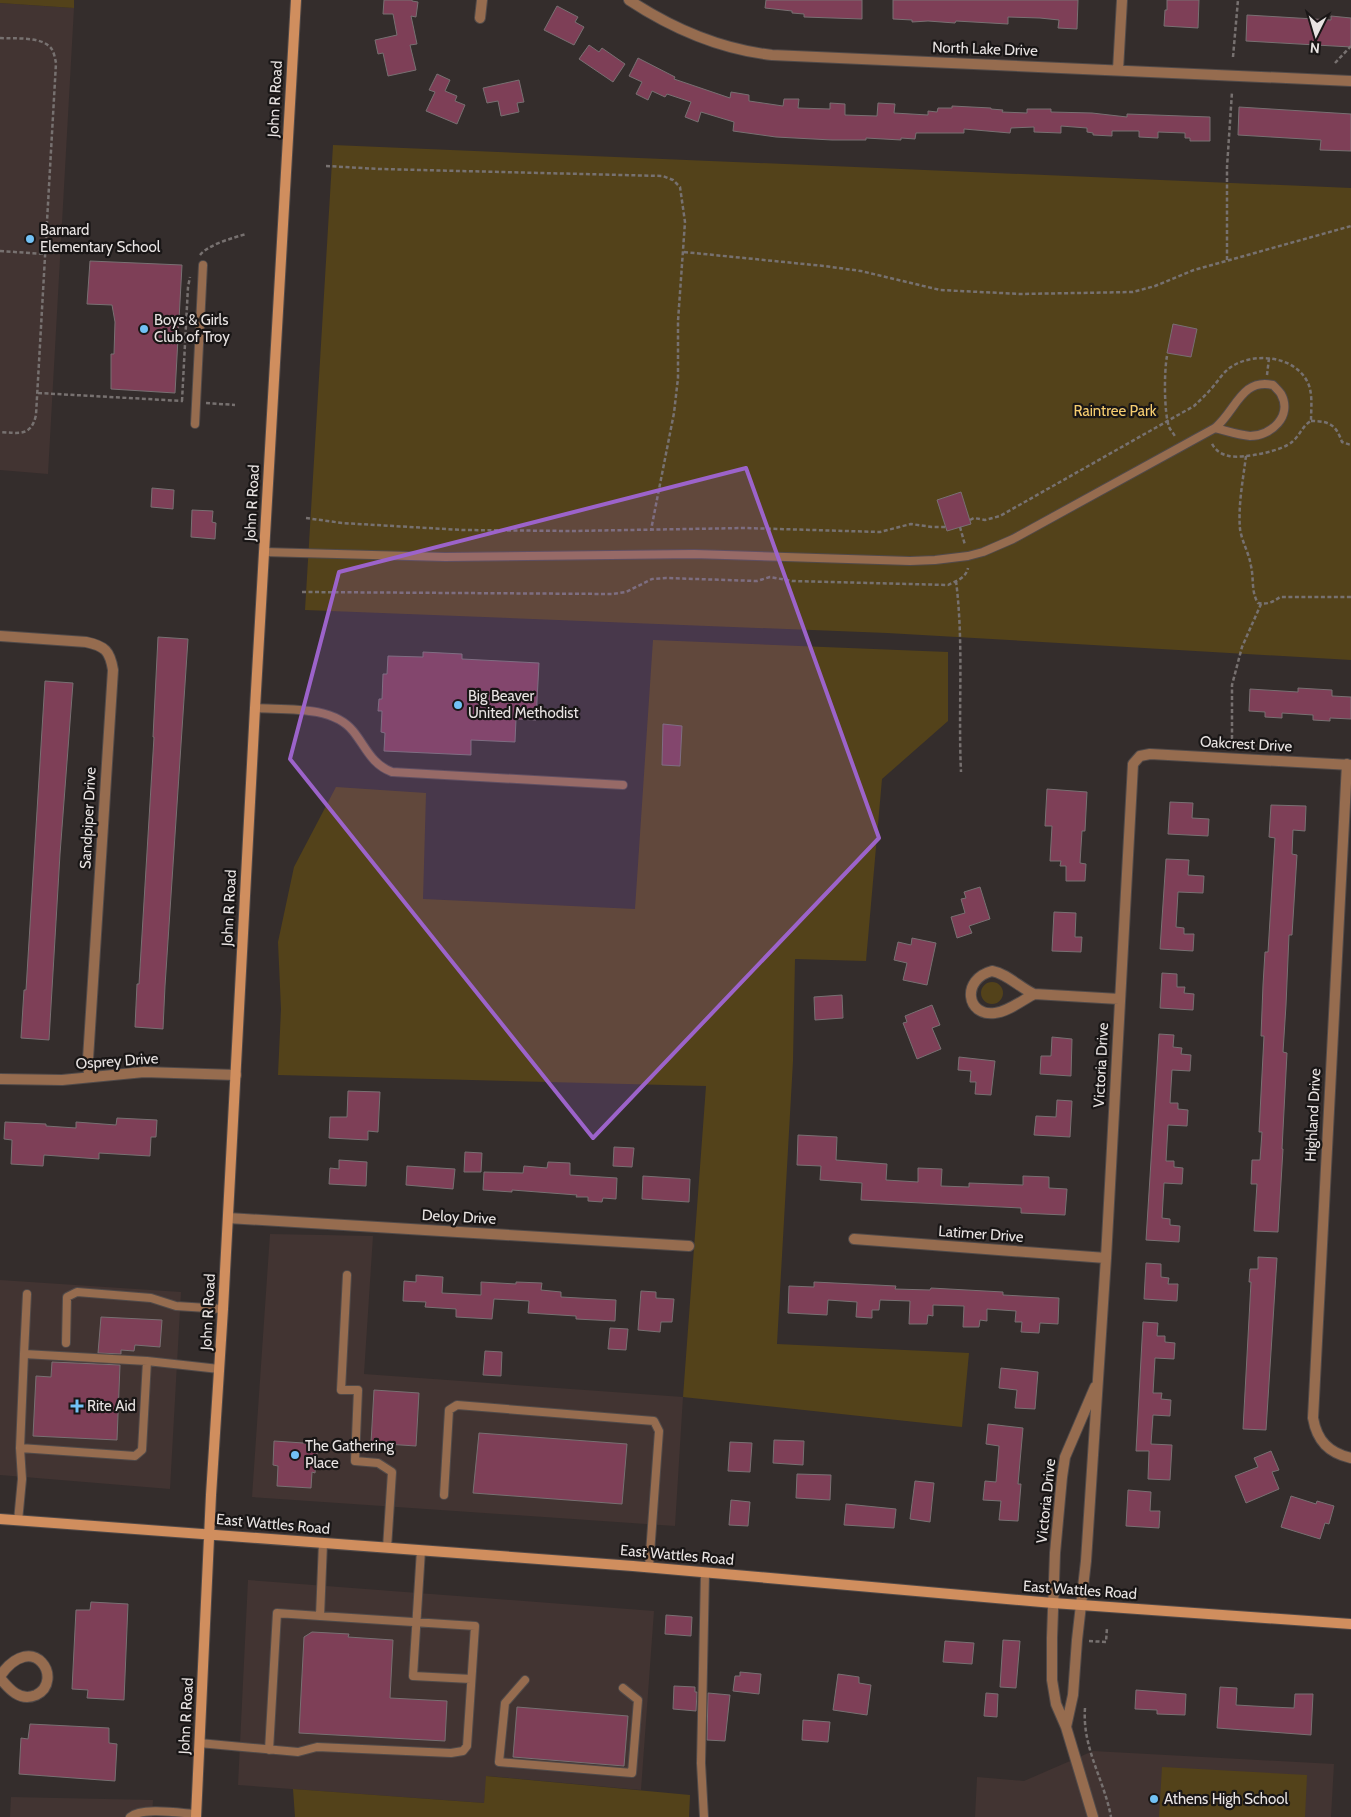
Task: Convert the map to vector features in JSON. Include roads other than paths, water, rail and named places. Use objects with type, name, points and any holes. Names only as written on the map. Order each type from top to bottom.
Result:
[{"type":"main road","name":"John R Road","points":[[196,1816],[255,708],[296,0]]},
{"type":"main road","name":"East Wattles Road","points":[[0,1519],[210,1533],[649,1567],[1053,1603],[1351,1624]]},
{"type":"street","points":[[480,18],[482,0]]},
{"type":"street","name":"North Lake Drive","points":[[629,0],[680,30],[705,40],[747,52],[838,59],[1351,81]]},
{"type":"street","points":[[1118,70],[1122,0]]},
{"type":"street","name":"Sandpiper Drive","points":[[0,636],[98,644],[106,650],[111,660],[113,670],[88,1059],[89,1077]]},
{"type":"street","name":"Oakcrest Drive","points":[[1140,756],[1163,754],[1349,765]]},
{"type":"street","name":"Victoria Drive","points":[[1066,1727],[1073,1694],[1076,1640],[1086,1561],[1106,1258],[1131,771],[1133,764],[1140,756]]},
{"type":"street","name":"Highland Drive","points":[[1346,1457],[1332,1451],[1320,1439],[1315,1429],[1313,1413],[1349,765]]},
{"type":"street","points":[[1034,994],[1002,1011],[990,1013],[983,1012],[972,1001],[975,981],[978,977],[992,971],[1004,975],[1023,989],[1034,994],[1119,999]]},
{"type":"street","name":"Osprey Drive","points":[[0,1079],[39,1081],[144,1072],[236,1075]]},
{"type":"street","name":"Deloy Drive","points":[[228,1218],[689,1246]]},
{"type":"street","name":"Latimer Drive","points":[[854,1239],[1106,1258]]},
{"type":"street","name":"Victoria Drive","points":[[1093,1817],[1066,1727],[1056,1704],[1052,1680],[1053,1603],[1065,1456],[1098,1379]]},
{"type":"street","points":[[27,1656],[39,1659],[44,1664],[47,1679],[44,1688],[39,1694],[24,1697],[18,1696],[0,1677],[14,1661],[27,1656]]},
{"type":"lane","points":[[195,424],[203,264]]},
{"type":"lane","points":[[264,552],[445,557],[694,554],[903,561],[968,556],[983,552],[1013,539],[1215,428],[1227,417],[1240,396],[1256,384],[1273,385],[1281,395],[1284,407],[1281,419],[1274,429],[1251,436],[1215,428]]},
{"type":"lane","points":[[255,708],[314,712],[335,718],[351,729],[375,762],[392,772],[623,784]]},
{"type":"lane","points":[[347,1275],[341,1390],[358,1390],[355,1461],[378,1463],[392,1472],[387,1548]]},
{"type":"lane","points":[[66,1343],[68,1297],[77,1292],[151,1298],[176,1306],[223,1310]]},
{"type":"lane","points":[[18,1520],[22,1479],[20,1448],[27,1294]]},
{"type":"lane","points":[[24,1354],[147,1361],[219,1369]]},
{"type":"lane","points":[[20,1448],[135,1456],[142,1450],[147,1361]]},
{"type":"lane","points":[[444,1495],[449,1410],[457,1405],[654,1421],[659,1431],[649,1567]]},
{"type":"lane","points":[[320,1616],[323,1543]]},
{"type":"lane","points":[[421,1550],[412,1676],[471,1679]]},
{"type":"lane","points":[[704,1817],[701,1754],[705,1573]]},
{"type":"lane","points":[[199,1743],[270,1750],[298,1752],[317,1747],[458,1753],[464,1751],[468,1746],[469,1740],[475,1626],[276,1613],[270,1750]]},
{"type":"lane","points":[[525,1680],[505,1703],[499,1762],[632,1773],[638,1700],[623,1688]]},
{"type":"lane","points":[[130,1817],[135,1813],[149,1812],[196,1816]]},
{"type":"place","name":"Barnard Elementary School","points":[[30,239]]},
{"type":"place","name":"Boys & Girls Club of Troy","points":[[144,329]]},
{"type":"place","name":"Big Beaver United Methodist","points":[[458,705]]},
{"type":"place","name":"Rite Aid","points":[[77,1406]]},
{"type":"place","name":"The Gathering Place","points":[[295,1455]]},
{"type":"place","name":"Athens High School","points":[[1154,1799]]},
{"type":"park label","name":"Raintree Park","points":[[1115,411]]}]
